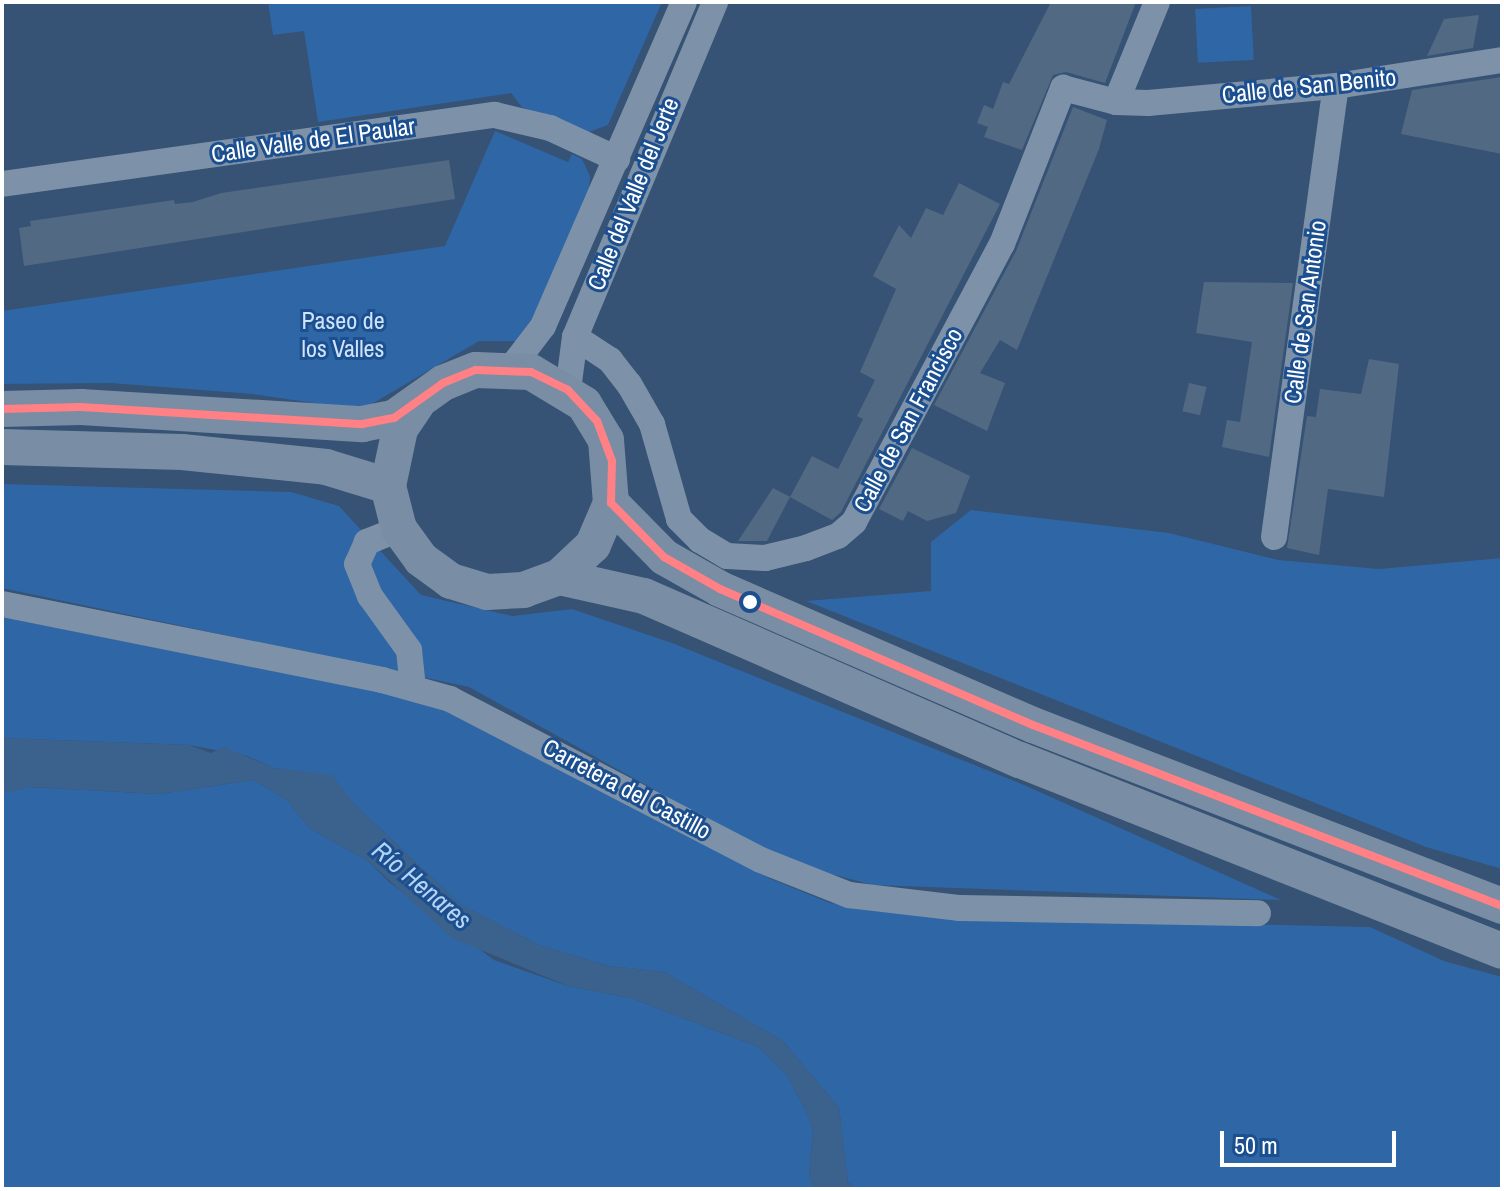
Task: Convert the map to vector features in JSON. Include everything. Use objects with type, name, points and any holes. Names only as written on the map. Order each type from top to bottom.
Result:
[{"type":"main road","points":[[2,409],[81,407],[350,424],[394,418],[443,383],[465,374],[511,368],[568,390],[584,404],[606,440],[613,471],[611,503],[593,545],[559,577],[524,590],[487,592],[463,585],[421,559],[399,529],[388,486],[395,443],[416,405]]},
{"type":"main road","points":[[2,447],[211,455],[326,467],[388,486]]},
{"type":"main road","points":[[611,503],[664,557],[720,589],[1033,725],[1502,906]]},
{"type":"main road","points":[[559,577],[644,596],[1020,760],[1502,951]]},
{"type":"street","name":"Calle del Valle del Jerte","points":[[511,368],[536,335],[617,159],[684,2]]},
{"type":"street","name":"Calle del Valle del Jerte","points":[[568,390],[575,337],[715,2]]},
{"type":"street","points":[[1116,102],[1157,2]]},
{"type":"street","name":"Calle de San Benito","points":[[1116,102],[1336,86],[1502,60]]},
{"type":"street","name":"Calle de San Antonio","points":[[1274,537],[1336,86]]},
{"type":"street","name":"Calle de San Francisco","points":[[575,337],[610,360],[629,384],[652,424],[679,519],[700,540],[727,556],[765,558],[838,536],[854,522],[1002,244],[1063,88],[1116,102]]},
{"type":"street","name":"Calle Valle de El Paular","points":[[2,184],[495,115],[550,128],[617,159]]},
{"type":"street","points":[[399,529],[367,542],[357,564],[370,596],[409,650],[413,687]]},
{"type":"street","name":"Carretera del Castillo","points":[[2,604],[413,687],[487,714],[761,860],[849,895],[960,908],[1258,913]]},
{"type":"green space","points":[[268,2],[662,2],[608,125],[586,133],[522,107],[511,93],[318,122],[304,31],[273,35]]},
{"type":"green space","points":[[1251,6],[1254,60],[1198,63],[1195,9]]},
{"type":"green space","name":"Paseo de los Valles","points":[[495,131],[568,162],[572,154],[582,159],[590,176],[589,193],[541,305],[516,341],[479,341],[370,405],[341,407],[253,394],[111,383],[2,384],[2,311],[445,246]]},
{"type":"green space","points":[[2,484],[291,492],[339,506],[421,595],[512,616],[572,609],[672,643],[1024,785],[1281,900],[873,885],[808,868],[727,830],[469,687],[2,588]]},
{"type":"green space","points":[[971,510],[1169,533],[1278,560],[1379,569],[1502,558],[1502,869],[1426,847],[806,601],[931,591],[931,542]]},
{"type":"green space","points":[[2,617],[405,697],[470,718],[769,878],[830,903],[926,917],[1370,927],[1444,961],[1502,977],[1502,1189],[856,1189],[848,1182],[839,1108],[783,1041],[664,972],[609,966],[541,946],[461,905],[354,804],[332,776],[274,768],[247,756],[189,745],[2,738]]},
{"type":"green space","points":[[254,780],[288,801],[309,828],[368,861],[389,882],[494,960],[568,986],[631,998],[758,1047],[786,1074],[806,1111],[813,1130],[809,1177],[815,1189],[2,1189],[2,793],[30,787],[159,794]]},
{"type":"water","name":"Río Henares","points":[[2,738],[189,745],[211,753],[224,747],[274,768],[332,775],[354,804],[461,905],[541,946],[609,966],[664,972],[783,1041],[839,1108],[848,1182],[856,1189],[815,1189],[809,1177],[813,1131],[806,1111],[786,1074],[758,1047],[631,998],[568,986],[452,938],[368,861],[309,828],[288,801],[254,780],[159,794],[31,787],[2,793]]},
{"type":"building","points":[[1051,2],[1136,2],[1105,83],[1066,72],[1053,75],[1022,150],[984,137],[988,127],[977,123],[984,105],[993,109],[1003,82],[1009,84]]},
{"type":"building","points":[[1479,15],[1473,48],[1427,56],[1444,19]]},
{"type":"building","points":[[1502,77],[1502,154],[1401,134],[1412,90]]},
{"type":"building","points":[[1073,107],[1107,120],[1099,149],[1017,350],[1000,340],[980,373],[1005,383],[987,431],[934,405],[1016,251]]},
{"type":"building","points":[[449,160],[455,199],[24,266],[19,228],[31,226],[30,221],[174,200],[175,204],[193,202],[221,193]]},
{"type":"building","points":[[959,183],[1000,204],[841,512],[832,520],[790,497],[812,456],[838,469],[863,419],[857,416],[875,380],[860,372],[896,289],[873,276],[899,225],[911,238],[926,208],[943,215]]},
{"type":"building","points":[[1204,282],[1293,283],[1269,457],[1222,447],[1227,420],[1240,422],[1252,342],[1196,333]]},
{"type":"building","points":[[1369,359],[1399,364],[1384,497],[1328,489],[1319,555],[1287,548],[1307,416],[1316,417],[1320,389],[1361,394]]},
{"type":"building","points":[[1189,383],[1207,387],[1200,415],[1182,411]]},
{"type":"building","points":[[912,448],[970,476],[956,513],[927,521],[908,511],[903,521],[879,509]]},
{"type":"building","points":[[773,488],[790,497],[767,541],[738,541]]},
{"type":"transit line","points":[[2,409],[81,407],[362,424],[394,418],[443,383],[476,370],[531,372],[568,390],[597,421],[612,461],[611,503],[664,557],[720,589],[1033,725],[1502,906]]}]
